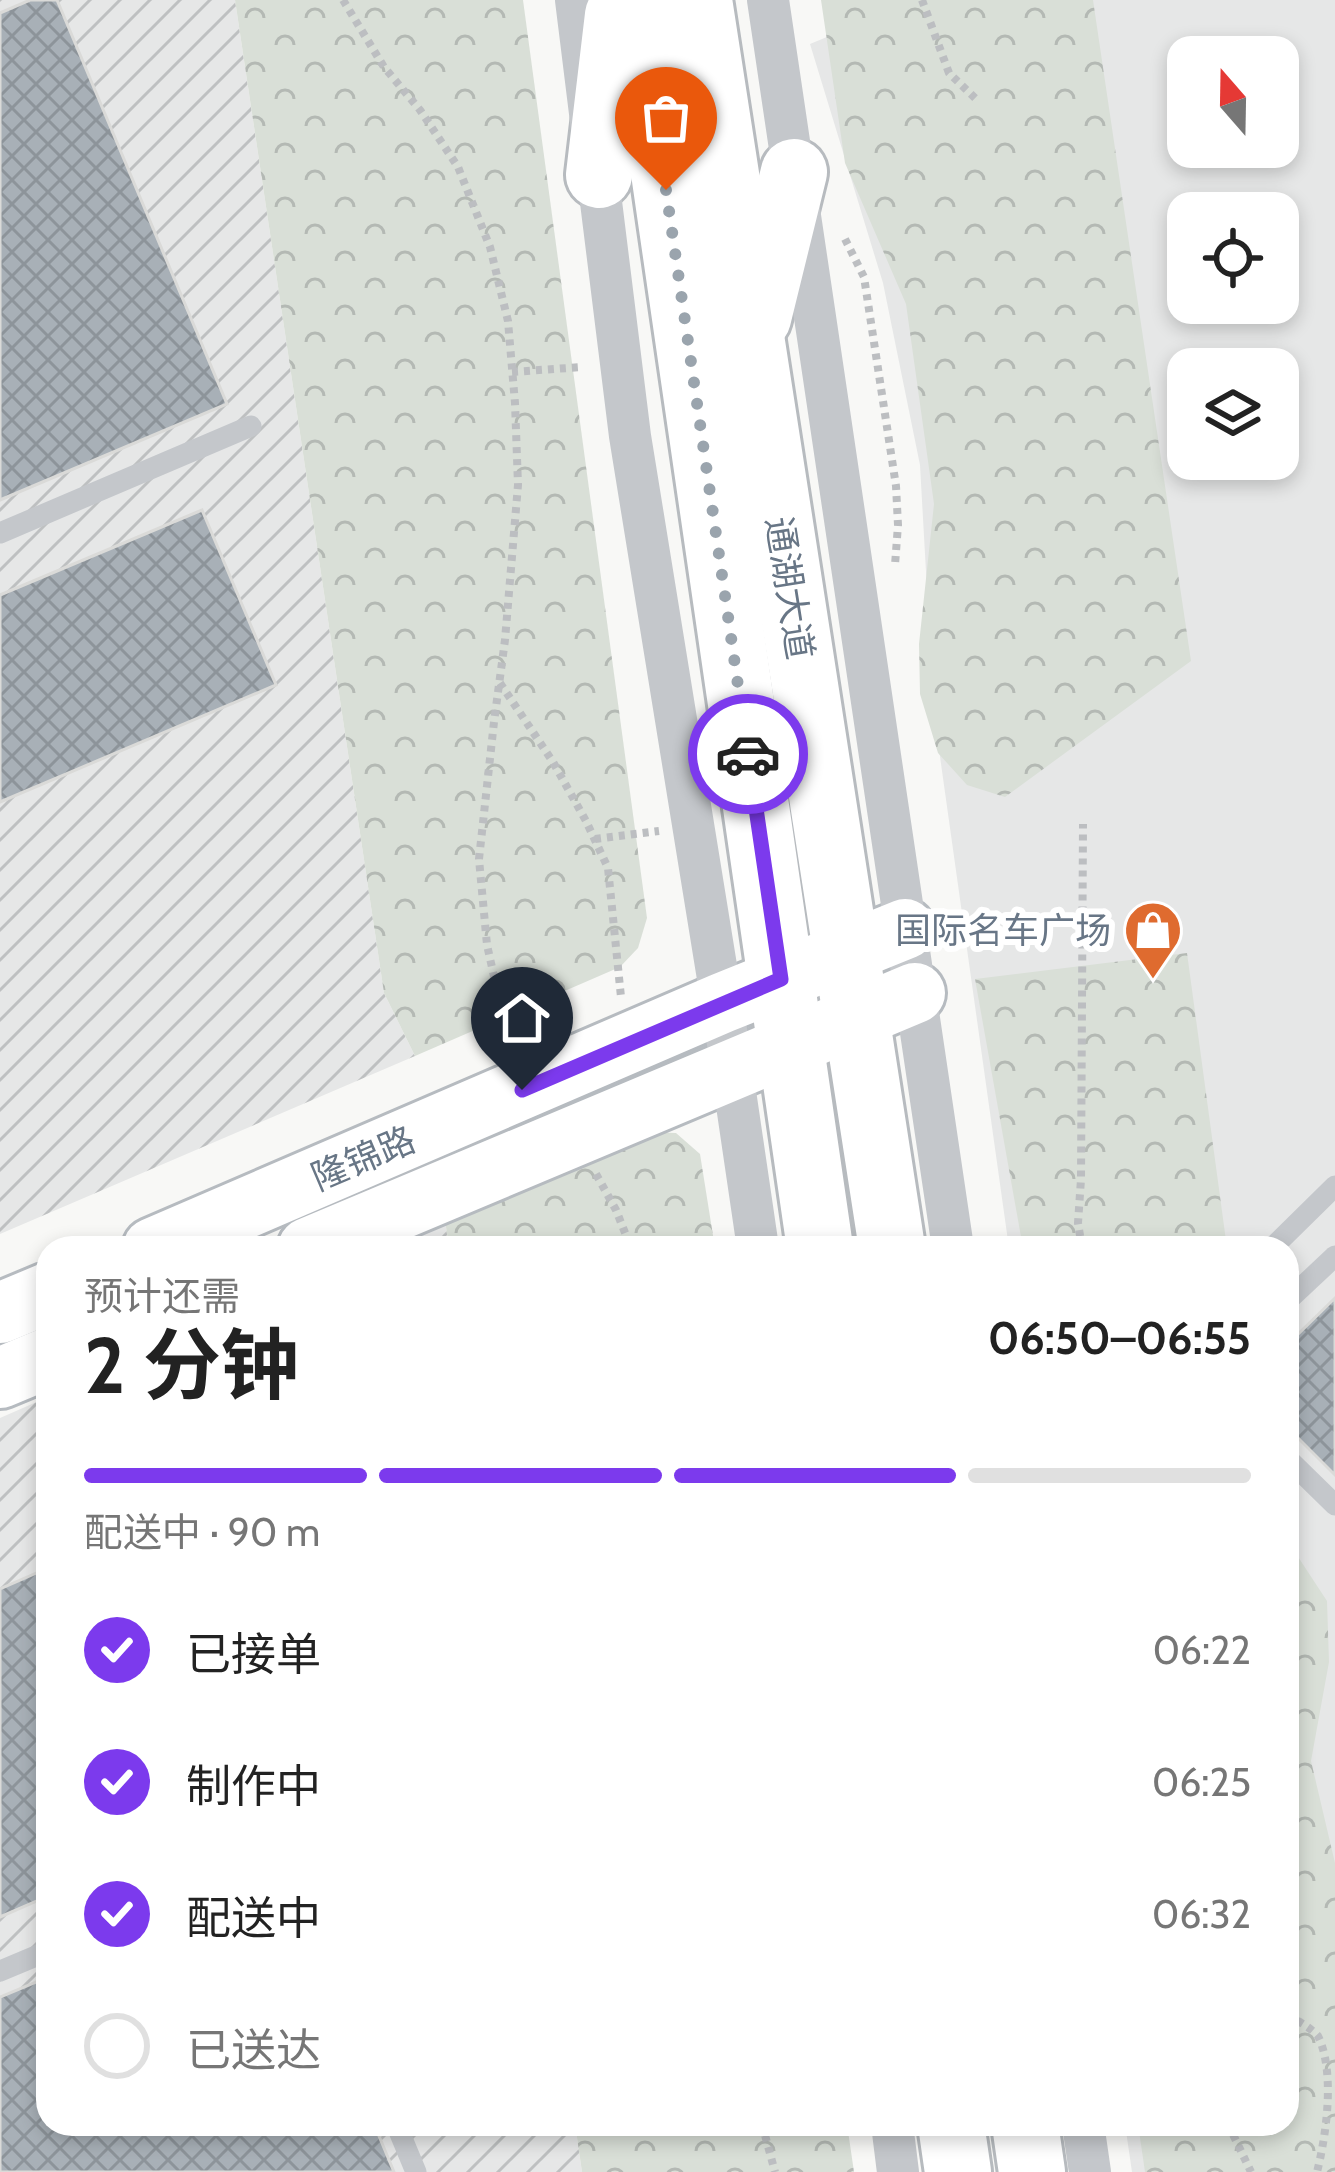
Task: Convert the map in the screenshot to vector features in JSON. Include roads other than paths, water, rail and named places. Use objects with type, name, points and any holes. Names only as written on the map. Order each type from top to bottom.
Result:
[{"type":"main road","points":[[599,175],[620,0]]},
{"type":"main road","name":"通湖大道","points":[[639,0],[757,592],[876,940],[886,1005],[892,1236]]},
{"type":"main road","name":"通湖大道","points":[[699,0],[751,345],[757,592],[752,991],[761,1057],[816,1236]]},
{"type":"main road","points":[[751,345],[794,172]]},
{"type":"main road","name":"隆锦路","points":[[181,1236],[876,940]]},
{"type":"main road","name":"隆锦路","points":[[336,1236],[886,1005]]},
{"type":"main road","points":[[0,1313],[36,1298]]},
{"type":"main road","points":[[0,1378],[36,1363]]},
{"type":"main road","points":[[953,2136],[958,2172]]},
{"type":"main road","points":[[1026,2136],[1032,2172]]},
{"type":"street","points":[[576,0],[630,436],[752,991]]},
{"type":"street","points":[[768,0],[794,172],[876,940]]},
{"type":"street","points":[[886,1005],[949,1236]]},
{"type":"street","points":[[758,1236],[761,1057]]},
{"type":"street","points":[[894,2136],[898,2172]]},
{"type":"street","points":[[1085,2136],[1090,2172]]},
{"type":"lane","points":[[0,533],[250,426]]},
{"type":"lane","points":[[1284,1236],[1335,1186]]},
{"type":"lane","points":[[1299,1290],[1335,1256]]},
{"type":"lane","points":[[1299,1470],[1335,1505]]},
{"type":"lane","points":[[0,1971],[36,1956]]},
{"type":"lane","points":[[401,2136],[416,2172]]},
{"type":"place","name":"国际名车广场","points":[[1153,981]]}]
